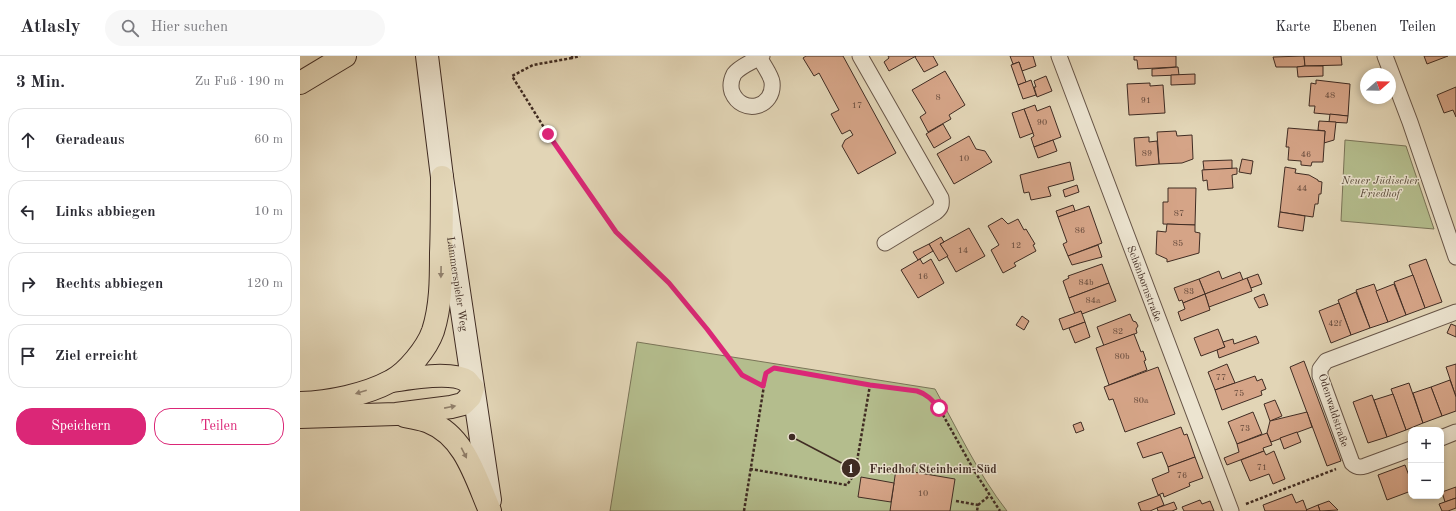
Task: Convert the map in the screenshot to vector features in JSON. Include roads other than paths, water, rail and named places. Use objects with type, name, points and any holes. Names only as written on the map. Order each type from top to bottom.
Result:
[{"type":"highway","points":[[300,70],[328,56]]},
{"type":"highway","points":[[300,83],[345,56]]},
{"type":"highway","points":[[392,381],[410,366],[420,354],[432,332],[438,309],[441,278],[442,177]]},
{"type":"highway","points":[[300,403],[333,400],[392,381],[434,376],[456,377],[467,381],[473,388],[470,398],[463,404],[451,407],[396,414],[300,417]]},
{"type":"highway","points":[[396,414],[430,422],[453,438],[462,448],[491,511]]},
{"type":"street","name":"Lämmerspieler Weg","points":[[427,56],[442,177],[491,511]]},
{"type":"street","points":[[860,56],[941,198],[942,203],[940,209],[936,212],[886,243]]},
{"type":"street","name":"Schönbornstraße","points":[[1059,56],[1230,511]]},
{"type":"street","points":[[1385,56],[1410,122],[1456,257]]},
{"type":"street","name":"Odenwaldstraße","points":[[1408,450],[1365,466],[1360,467],[1352,463],[1320,376],[1320,369],[1326,361],[1456,312]]},
{"type":"street","points":[[1444,437],[1456,432]]},
{"type":"place","name":"Friedhof Steinheim-Süd","points":[[792,437]]},
{"type":"park label","name":"Neuer Jüdischer Friedhof","points":[[1380,186]]}]
